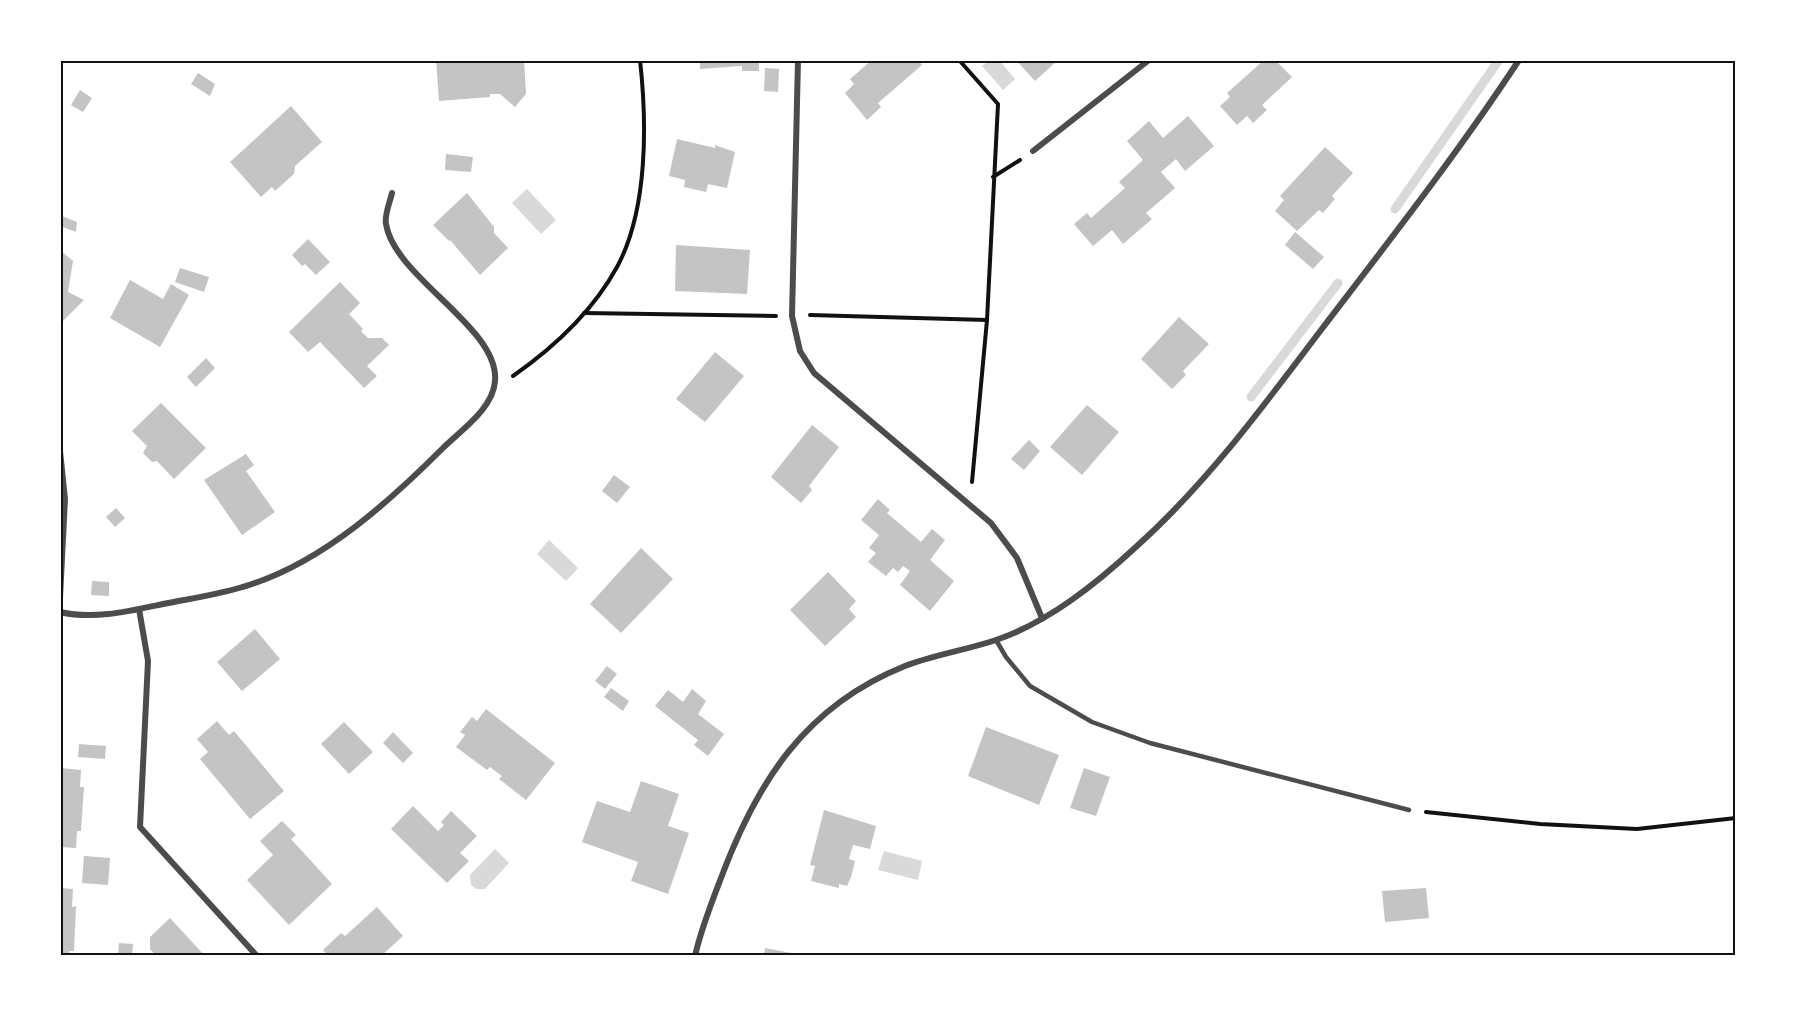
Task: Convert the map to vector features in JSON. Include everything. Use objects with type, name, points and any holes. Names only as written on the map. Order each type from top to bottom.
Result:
[{"type":"street","points":[[798,60],[792,316],[800,351],[814,373],[991,523],[1011,548],[1042,618]]},
{"type":"street","points":[[1033,151],[1149,60]]},
{"type":"street","points":[[695,956],[701,929],[748,814],[770,774],[793,745],[852,694],[885,676],[907,665],[996,640],[1042,618],[1072,599],[1137,546],[1228,450],[1372,264],[1519,60]]},
{"type":"street","points":[[60,612],[85,615],[139,609],[250,585],[273,577],[330,544],[384,505],[485,406],[495,382],[492,356],[397,251],[385,224],[392,193]]},
{"type":"street","points":[[60,451],[65,499],[60,597]]},
{"type":"street","points":[[139,609],[148,661],[140,827],[257,956]]},
{"type":"lane","points":[[996,640],[1029,686],[1092,722],[1150,743],[1409,810]]},
{"type":"path","points":[[495,382],[513,376],[542,356],[584,313],[617,266],[628,239],[643,169],[646,131],[640,60]]},
{"type":"path","points":[[959,60],[998,104],[987,320],[969,503]]},
{"type":"path","points":[[993,178],[1033,151]]},
{"type":"path","points":[[1409,810],[1540,824],[1637,829],[1736,818]]},
{"type":"shaded area","points":[[990,60],[999,60],[1015,79],[1003,90],[982,66]]},
{"type":"shaded area","points":[[527,189],[556,220],[541,234],[512,203]]},
{"type":"shaded area","points":[[549,540],[578,568],[566,581],[537,554]]},
{"type":"shaded area","points":[[495,849],[509,863],[485,889],[476,889],[471,885],[470,875]]},
{"type":"shaded area","points":[[884,851],[922,861],[918,880],[878,870]]},
{"type":"building","points":[[436,60],[524,60],[526,94],[515,107],[500,94],[490,94],[490,97],[439,101]]},
{"type":"building","points":[[700,60],[759,60],[759,71],[742,71],[742,66],[700,69]]},
{"type":"building","points":[[872,60],[918,60],[922,65],[878,103],[881,107],[867,120],[845,93],[854,84],[850,79]]},
{"type":"building","points":[[1016,60],[1058,60],[1035,81]]},
{"type":"building","points":[[1264,60],[1275,60],[1292,77],[1262,105],[1267,110],[1253,123],[1247,116],[1237,125],[1220,106],[1230,97],[1227,93]]},
{"type":"building","points":[[765,68],[779,69],[778,92],[764,91]]},
{"type":"building","points":[[198,73],[215,84],[210,96],[191,84]]},
{"type":"building","points":[[80,90],[92,98],[83,112],[71,105]]},
{"type":"building","points":[[291,106],[322,142],[295,166],[294,174],[275,191],[272,187],[261,197],[230,162]]},
{"type":"building","points":[[1188,116],[1214,146],[1185,171],[1176,159],[1161,172],[1175,188],[1146,213],[1152,219],[1123,244],[1112,230],[1093,246],[1074,224],[1087,213],[1091,218],[1125,188],[1119,182],[1143,160],[1127,141],[1149,121],[1163,138]]},
{"type":"building","points":[[677,139],[715,148],[715,145],[735,152],[727,188],[708,184],[706,192],[684,187],[685,180],[669,176]]},
{"type":"building","points":[[1325,147],[1353,173],[1332,196],[1335,199],[1323,213],[1319,210],[1297,231],[1275,211],[1284,200],[1280,196]]},
{"type":"building","points":[[446,154],[473,157],[471,172],[445,170]]},
{"type":"building","points":[[467,193],[494,227],[494,233],[508,248],[480,275],[450,240],[433,225]]},
{"type":"building","points":[[62,216],[77,222],[76,232],[60,226]]},
{"type":"building","points":[[1295,232],[1324,257],[1313,269],[1285,245]]},
{"type":"building","points":[[308,239],[330,262],[316,275],[305,264],[302,266],[292,255]]},
{"type":"building","points":[[676,245],[750,250],[747,294],[675,291]]},
{"type":"building","points":[[60,250],[73,261],[68,292],[84,300],[60,324]]},
{"type":"building","points":[[180,268],[209,277],[204,292],[175,282]]},
{"type":"building","points":[[130,280],[163,299],[171,284],[189,295],[160,347],[110,318]]},
{"type":"building","points":[[340,282],[360,303],[349,314],[363,329],[361,331],[368,338],[382,338],[389,345],[367,366],[377,376],[364,388],[320,342],[308,352],[289,332]]},
{"type":"building","points":[[1179,317],[1209,344],[1183,371],[1186,375],[1172,389],[1141,359]]},
{"type":"building","points":[[715,352],[744,376],[705,422],[676,399]]},
{"type":"building","points":[[206,358],[215,368],[196,387],[187,377]]},
{"type":"building","points":[[161,403],[206,448],[174,479],[157,461],[152,462],[143,453],[147,446],[132,431]]},
{"type":"building","points":[[1087,405],[1119,432],[1082,475],[1050,447]]},
{"type":"building","points":[[812,425],[839,447],[809,486],[812,490],[801,503],[771,477]]},
{"type":"building","points":[[1029,440],[1040,451],[1024,470],[1011,459]]},
{"type":"building","points":[[246,454],[254,465],[246,471],[275,512],[242,535],[204,480]]},
{"type":"building","points":[[614,475],[630,487],[617,503],[602,491]]},
{"type":"building","points":[[878,499],[890,510],[887,513],[921,542],[932,529],[945,540],[930,560],[954,581],[930,611],[900,585],[910,571],[903,566],[898,572],[893,568],[886,576],[868,562],[876,553],[869,548],[879,535],[861,520]]},
{"type":"building","points":[[116,508],[125,518],[115,527],[106,517]]},
{"type":"building","points":[[641,548],[673,579],[621,633],[590,604]]},
{"type":"building","points":[[828,572],[856,601],[849,609],[856,617],[825,646],[790,610]]},
{"type":"building","points":[[92,581],[109,582],[109,596],[91,595]]},
{"type":"building","points":[[255,629],[280,659],[242,691],[217,662]]},
{"type":"building","points":[[607,666],[617,674],[605,689],[595,681]]},
{"type":"building","points":[[611,688],[629,701],[623,711],[604,697]]},
{"type":"building","points":[[692,689],[706,701],[698,714],[724,734],[708,756],[694,745],[698,740],[655,706],[668,690],[683,702]]},
{"type":"building","points":[[486,709],[555,763],[526,800],[499,779],[502,776],[490,767],[487,770],[456,747],[465,735],[460,732],[472,717],[477,721]]},
{"type":"building","points":[[217,721],[229,735],[234,731],[284,791],[250,819],[200,759],[208,752],[197,739]]},
{"type":"building","points":[[344,722],[373,752],[349,774],[321,744]]},
{"type":"building","points":[[986,727],[1059,755],[1039,805],[968,776]]},
{"type":"building","points":[[393,732],[413,753],[403,763],[383,743]]},
{"type":"building","points":[[79,744],[106,746],[105,759],[78,757]]},
{"type":"building","points":[[60,768],[81,770],[80,787],[84,787],[81,831],[77,831],[76,848],[60,847]]},
{"type":"building","points":[[1084,768],[1110,777],[1096,816],[1070,808]]},
{"type":"building","points":[[641,781],[679,794],[668,826],[689,833],[668,894],[631,881],[638,862],[582,842],[597,801],[630,812]]},
{"type":"building","points":[[413,806],[438,831],[444,825],[441,822],[451,811],[477,836],[460,853],[469,861],[447,883],[391,829]]},
{"type":"building","points":[[824,810],[876,826],[870,849],[853,845],[849,859],[855,861],[851,877],[847,886],[839,884],[839,888],[811,881],[815,866],[810,865]]},
{"type":"building","points":[[282,821],[296,835],[291,839],[332,884],[289,925],[247,880],[273,855],[260,841]]},
{"type":"building","points":[[84,856],[110,858],[108,885],[82,883]]},
{"type":"building","points":[[60,888],[73,889],[72,907],[76,906],[74,951],[69,951],[69,956],[60,956]]},
{"type":"building","points":[[1426,888],[1429,918],[1385,922],[1382,891]]},
{"type":"building","points":[[377,907],[403,936],[381,956],[328,956],[323,950],[341,933],[345,936]]},
{"type":"building","points":[[170,918],[205,956],[156,956],[150,949],[150,937]]},
{"type":"building","points":[[119,943],[133,944],[132,956],[118,956]]},
{"type":"building","points":[[765,948],[802,955],[802,956],[764,956]]},
{"type":"waterway","points":[[1395,209],[1499,60]]},
{"type":"waterway","points":[[1251,397],[1338,283]]}]
